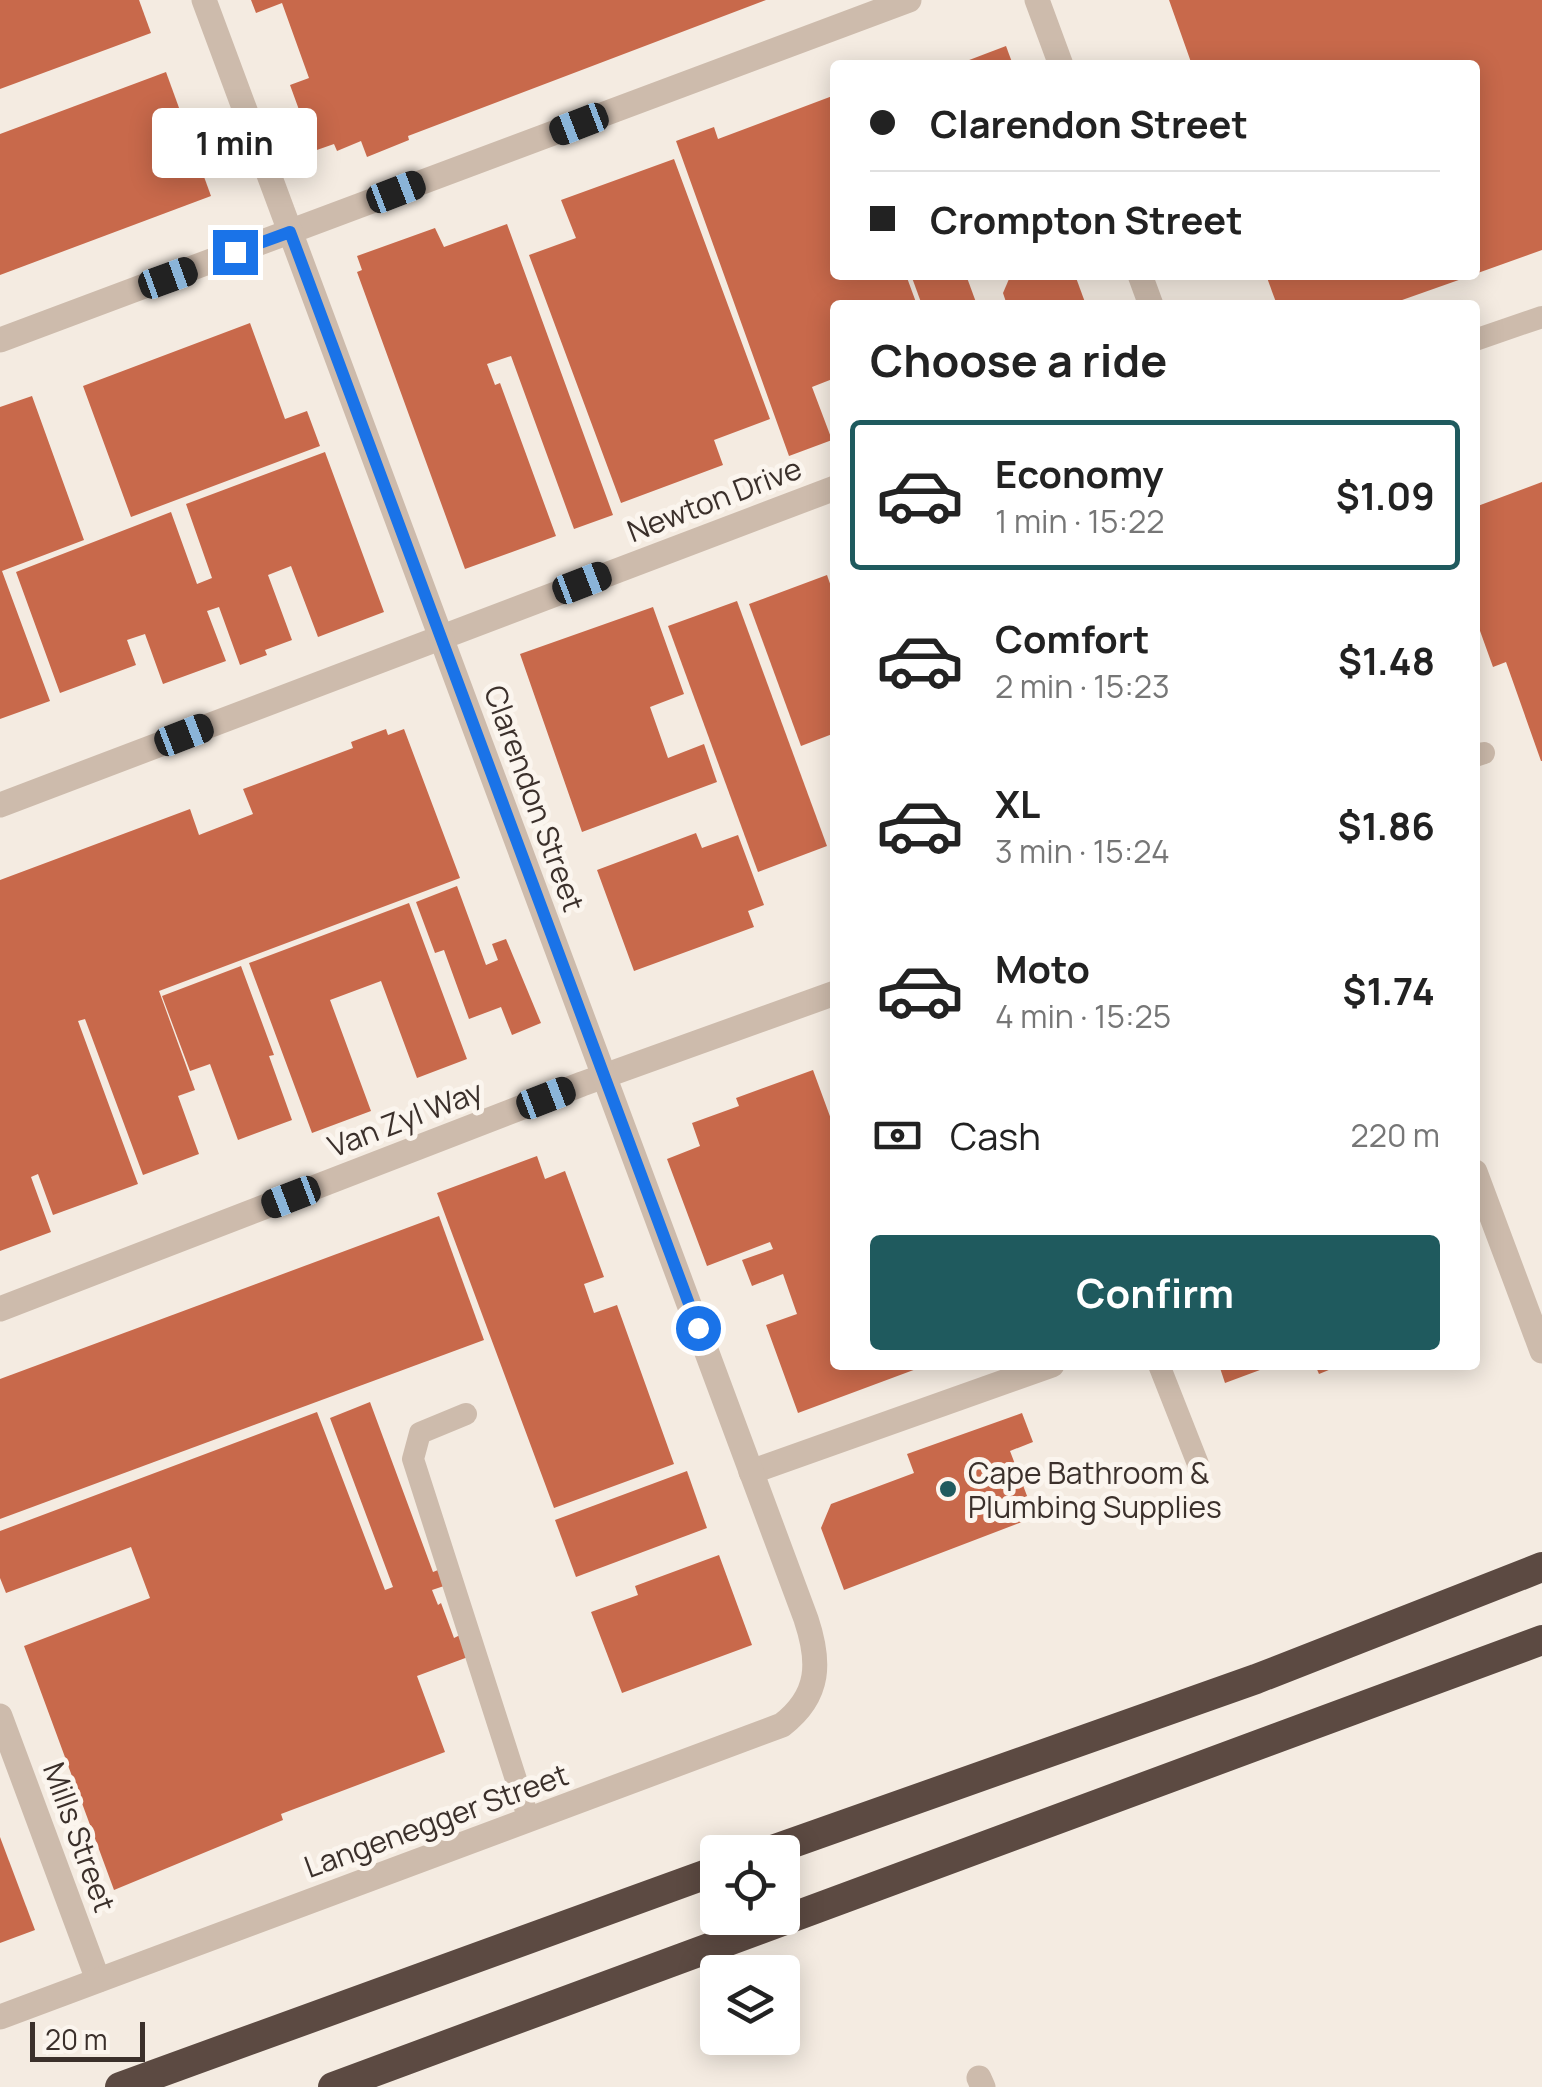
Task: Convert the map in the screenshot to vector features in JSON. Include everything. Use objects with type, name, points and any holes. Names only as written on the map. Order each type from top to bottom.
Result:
[{"type":"highway","points":[[800,1840],[1256,1679],[1542,1567]]},
{"type":"highway","points":[[332,2087],[1542,1640]]},
{"type":"highway","points":[[120,2087],[700,1877]]},
{"type":"street","name":"Clarendon Street","points":[[204,0],[806,1618]]},
{"type":"street","points":[[0,340],[909,0]]},
{"type":"street","points":[[1037,0],[1059,60]]},
{"type":"street","name":"Newton Drive","points":[[0,805],[830,490]]},
{"type":"street","name":"Van Zyl Way","points":[[0,1309],[604,1076],[830,995]]},
{"type":"street","points":[[1480,1185],[1542,1351]]},
{"type":"street","points":[[752,1472],[1038,1370]]},
{"type":"street","name":"Langenegger Street","points":[[0,2017],[782,1724],[808,1698],[815,1681],[817,1663],[806,1618]]},
{"type":"street","name":"Mills Street","points":[[0,1716],[98,1980]]},
{"type":"lane","points":[[1480,338],[1542,318]]},
{"type":"lane","points":[[1161,1370],[1198,1464]]},
{"type":"lane","points":[[466,1414],[420,1433],[413,1459],[529,1820]]},
{"type":"building","points":[[0,0],[139,0],[151,33],[0,89]]},
{"type":"building","points":[[251,0],[766,0],[408,136],[409,140],[367,157],[361,141],[337,151],[334,144],[314,151],[290,85],[309,78],[282,3],[256,13]]},
{"type":"building","points":[[1169,0],[1542,0],[1542,250],[1480,272],[1480,60],[1190,60]]},
{"type":"building","points":[[1006,46],[1011,60],[969,60]]},
{"type":"building","points":[[166,72],[211,196],[0,275],[0,134]]},
{"type":"building","points":[[830,97],[830,280],[908,280],[915,300],[830,300],[830,380],[812,387],[830,441],[789,456],[676,141],[714,127],[718,139]]},
{"type":"building","points":[[674,159],[770,419],[714,440],[723,465],[621,503],[529,255],[576,238],[561,200]]},
{"type":"building","points":[[507,224],[613,515],[574,529],[511,356],[487,364],[495,385],[500,383],[556,536],[465,569],[357,272],[362,270],[357,256],[435,228],[444,247]]},
{"type":"building","points":[[913,280],[968,280],[975,300],[920,300]]},
{"type":"building","points":[[1009,280],[1077,280],[1084,300],[1005,300],[1003,293]]},
{"type":"building","points":[[1268,280],[1459,280],[1402,300],[1275,300]]},
{"type":"building","points":[[250,323],[285,419],[307,411],[320,446],[131,517],[83,386]]},
{"type":"building","points":[[32,396],[84,540],[2,571],[50,701],[0,719],[0,407]]},
{"type":"building","points":[[325,452],[384,612],[318,637],[291,566],[268,575],[292,640],[265,650],[267,655],[240,665],[219,607],[207,611],[226,661],[163,684],[145,634],[127,640],[136,665],[60,693],[16,572],[171,512],[197,584],[212,578],[186,504]]},
{"type":"building","points":[[1542,482],[1542,761],[1506,662],[1493,667],[1480,631],[1480,505]]},
{"type":"building","points":[[827,575],[830,735],[801,746],[749,604]]},
{"type":"building","points":[[737,601],[827,846],[758,872],[668,626]]},
{"type":"building","points":[[653,607],[684,694],[650,707],[668,758],[704,744],[717,782],[582,832],[520,654]]},
{"type":"building","points":[[386,729],[388,735],[404,729],[460,878],[159,991],[195,1090],[178,1096],[199,1154],[143,1175],[85,1019],[78,1021],[138,1184],[53,1215],[38,1174],[31,1177],[51,1232],[0,1251],[0,880],[190,809],[199,835],[253,814],[243,789],[353,748],[351,742]]},
{"type":"building","points":[[696,833],[702,848],[738,835],[764,905],[748,911],[754,927],[634,971],[597,870]]},
{"type":"building","points":[[457,886],[486,965],[498,960],[492,944],[506,939],[541,1023],[512,1035],[501,1007],[469,1019],[444,950],[435,953],[416,902]]},
{"type":"building","points":[[409,903],[467,1059],[417,1078],[381,981],[330,1000],[371,1111],[312,1133],[249,963]]},
{"type":"building","points":[[241,966],[274,1055],[269,1056],[292,1120],[238,1140],[210,1064],[190,1071],[162,996]]},
{"type":"building","points":[[813,1070],[830,1116],[830,1370],[914,1370],[798,1413],[766,1325],[797,1314],[783,1274],[752,1286],[742,1260],[773,1249],[770,1242],[707,1266],[667,1159],[700,1146],[692,1123],[739,1106],[736,1098]]},
{"type":"building","points":[[537,1156],[545,1179],[565,1171],[604,1277],[584,1284],[594,1313],[617,1305],[674,1464],[554,1508],[437,1193]]},
{"type":"building","points":[[439,1216],[484,1340],[0,1519],[0,1379]]},
{"type":"building","points":[[1221,1370],[1260,1370],[1225,1383]]},
{"type":"building","points":[[370,1402],[433,1572],[438,1570],[444,1586],[432,1590],[454,1638],[460,1635],[468,1657],[417,1676],[445,1752],[281,1814],[283,1820],[114,1890],[24,1646],[150,1598],[131,1547],[6,1593],[0,1578],[0,1531],[317,1412],[385,1590],[393,1587],[330,1418]]},
{"type":"building","name":"Cape Bathroom & Plumbing Supplies","points":[[1022,1413],[1033,1442],[1010,1451],[1035,1517],[844,1590],[821,1528],[831,1504],[914,1473],[907,1454]]},
{"type":"building","points":[[687,1471],[707,1528],[576,1577],[555,1520]]},
{"type":"building","points":[[719,1555],[752,1645],[622,1693],[591,1612],[638,1595],[635,1586]]},
{"type":"building","points":[[0,1837],[35,1930],[0,1943]]},
{"type":"place","name":"Cape Bathroom & Plumbing Supplies","points":[[948,1489]]},
{"type":"route","points":[[235,252],[290,232],[698,1328]]}]
